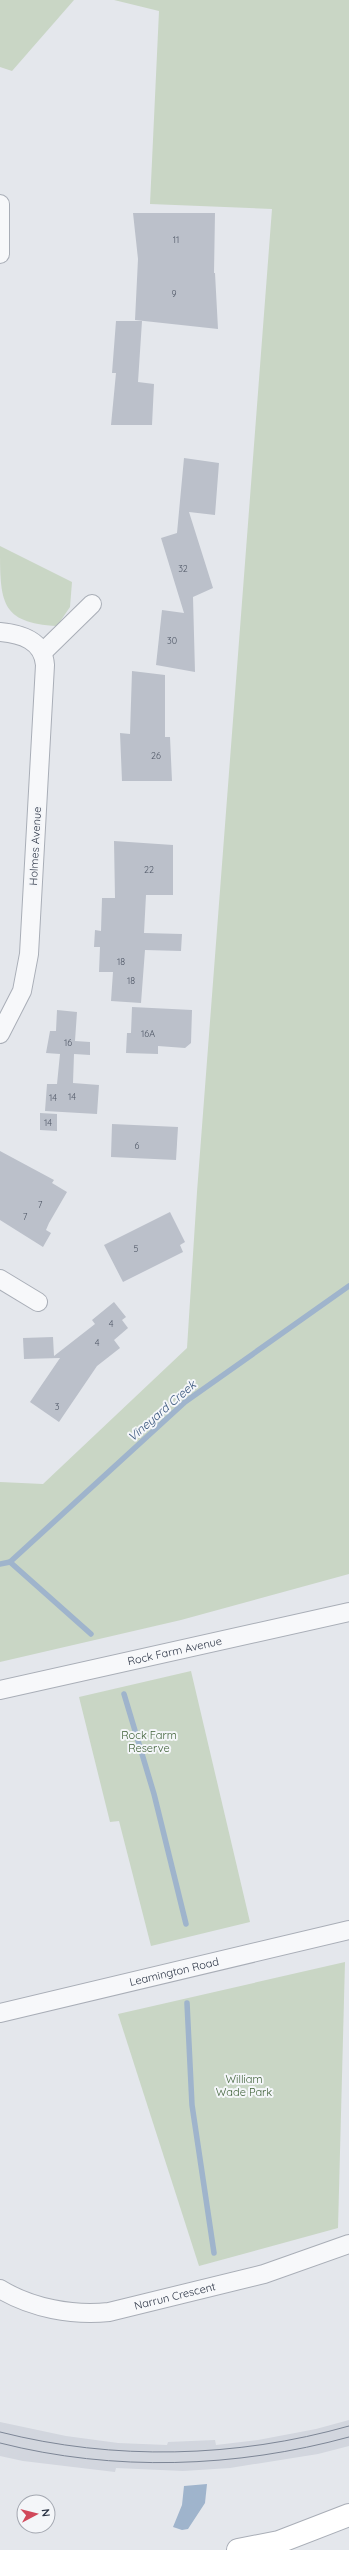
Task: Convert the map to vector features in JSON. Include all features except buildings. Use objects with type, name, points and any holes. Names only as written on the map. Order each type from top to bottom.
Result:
[{"type":"main road","points":[[238,2550],[279,2542],[349,2515]]},
{"type":"street","points":[[0,204],[0,254]]},
{"type":"street","points":[[0,632],[30,639],[43,652],[92,604]]},
{"type":"street","name":"Holmes Avenue","points":[[0,1034],[22,991],[30,954],[45,665],[43,652]]},
{"type":"street","points":[[0,1279],[38,1302]]},
{"type":"street","name":"Rock Farm Avenue","points":[[0,1690],[349,1612]]},
{"type":"street","name":"Leamington Road","points":[[0,2013],[349,1930]]},
{"type":"street","name":"Narrun Crescent","points":[[0,2289],[31,2304],[62,2311],[93,2314],[109,2312],[264,2274],[349,2244]]},
{"type":"shaded area","points":[[349,2420],[349,2446],[318,2454],[230,2468],[183,2471],[116,2468],[115,2472],[23,2461],[0,2456],[0,2422],[66,2436],[118,2443],[167,2445],[168,2442],[215,2440],[216,2445],[258,2440],[316,2429]]},
{"type":"green space","points":[[0,0],[74,0],[12,71],[0,67]]},
{"type":"green space","points":[[114,0],[349,0],[349,1574],[181,1620],[0,1662],[0,1482],[43,1484],[187,1348],[197,1192],[272,209],[150,204],[159,11]]},
{"type":"green space","points":[[0,546],[72,582],[70,607],[57,626],[38,624],[24,620],[14,614],[7,606],[3,595],[1,582]]},
{"type":"green space","name":"Rock Farm Reserve","points":[[191,1671],[250,1922],[151,1946],[119,1821],[110,1822],[79,1697]]},
{"type":"green space","name":"William Wade Park","points":[[345,1962],[338,2228],[199,2266],[118,2014]]},
{"type":"water","points":[[207,2484],[205,2503],[188,2529],[182,2530],[173,2527],[182,2505],[184,2486]]},
{"type":"waterway","name":"Vineyard Creek","points":[[0,1564],[10,1562],[185,1402],[349,1286]]},
{"type":"waterway","points":[[10,1562],[91,1634]]},
{"type":"waterway","points":[[124,1694],[154,1794],[186,1924]]},
{"type":"waterway","points":[[187,2003],[192,2105],[214,2253]]},
{"type":"tram line","points":[[0,2432],[87,2448],[175,2452],[219,2450],[263,2445],[306,2437],[349,2426]]},
{"type":"tram line","points":[[0,2443],[87,2459],[131,2462],[175,2462],[219,2460],[263,2455],[349,2437]]}]
